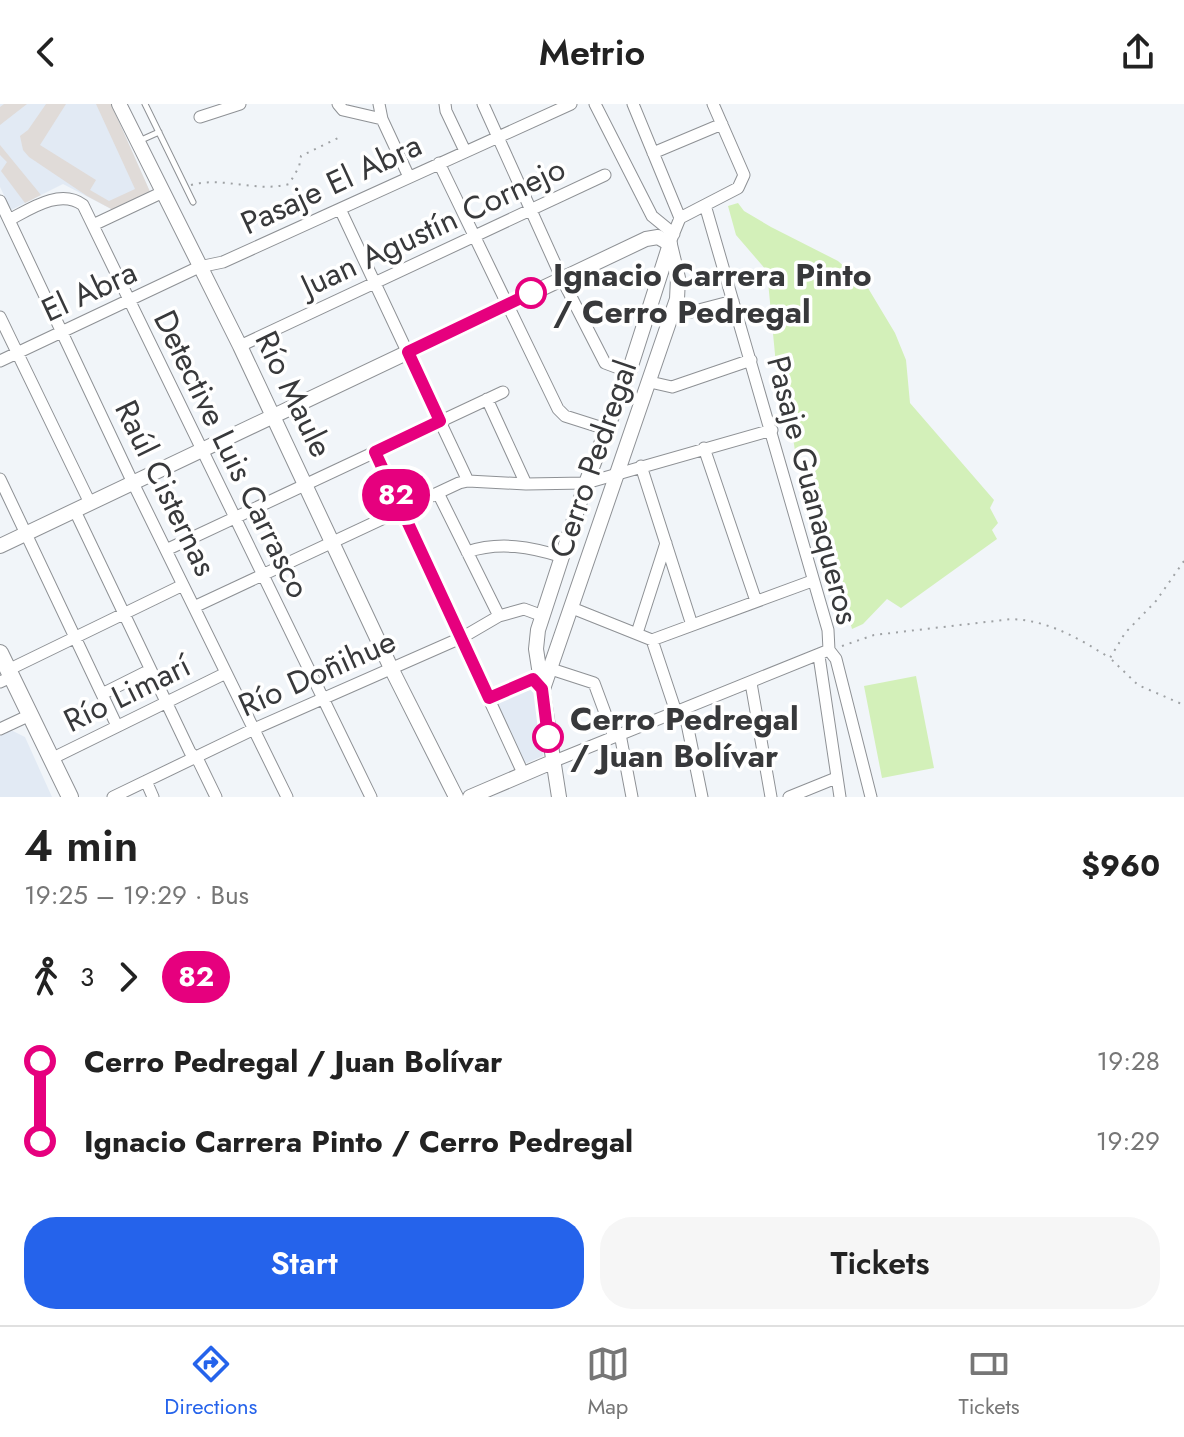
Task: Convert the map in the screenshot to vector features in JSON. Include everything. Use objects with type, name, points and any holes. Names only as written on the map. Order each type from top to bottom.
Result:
[{"type":"main road","points":[[0,653],[7,676],[70,797]]},
{"type":"street","name":"Río Maule","points":[[119,104],[240,346],[391,668],[456,797]]},
{"type":"street","points":[[200,117],[240,104]]},
{"type":"street","points":[[338,104],[343,110],[382,119]]},
{"type":"street","points":[[379,104],[382,119],[409,177]]},
{"type":"street","points":[[445,104],[465,151]]},
{"type":"street","points":[[483,104],[562,279],[605,363],[629,372]]},
{"type":"street","name":"Pasaje El Abra","points":[[199,267],[223,262],[571,104]]},
{"type":"street","points":[[595,104],[652,216],[672,239]]},
{"type":"street","points":[[633,104],[680,218],[738,188],[744,175],[713,104]]},
{"type":"street","points":[[653,153],[722,124]]},
{"type":"street","points":[[439,163],[561,413],[609,430]]},
{"type":"street","name":"Juan Agustín Cornejo","points":[[240,346],[605,175]]},
{"type":"street","points":[[93,225],[163,192]]},
{"type":"street","name":"Detective Luis Carrasco","points":[[9,220],[42,203],[62,198],[75,199],[83,205],[371,797]]},
{"type":"street","name":"Raúl Cisternas","points":[[0,201],[133,483],[287,797]]},
{"type":"street","name":"Pasaje Guanaqueros","points":[[705,205],[828,630],[824,653]]},
{"type":"street","points":[[340,209],[468,481]]},
{"type":"street","name":"Cerro Pedregal","points":[[559,797],[536,649],[538,630],[586,483],[609,430],[680,218]]},
{"type":"street","points":[[0,546],[646,239],[672,239]]},
{"type":"street","name":"Cerro Pedregal","points":[[542,689],[677,299],[678,278],[672,239]]},
{"type":"street","name":"El Abra","points":[[0,361],[199,267]]},
{"type":"street","points":[[673,311],[691,312],[733,301]]},
{"type":"street","points":[[0,317],[90,503]]},
{"type":"street","points":[[650,382],[672,387],[751,360]]},
{"type":"street","points":[[166,550],[503,392]]},
{"type":"street","points":[[487,399],[526,484]]},
{"type":"street","points":[[194,607],[403,508],[468,481],[586,483],[772,430]]},
{"type":"street","points":[[704,448],[756,601]]},
{"type":"street","points":[[375,452],[463,637],[523,773]]},
{"type":"street","points":[[641,466],[692,625]]},
{"type":"street","points":[[0,479],[117,726]]},
{"type":"street","points":[[438,493],[499,616]]},
{"type":"street","points":[[75,511],[165,703],[216,797]]},
{"type":"street","points":[[637,633],[666,543]]},
{"type":"street","points":[[467,552],[487,545],[532,547],[563,557]]},
{"type":"street","points":[[652,640],[812,581]]},
{"type":"street","points":[[7,676],[75,637],[183,585]]},
{"type":"street","points":[[572,608],[652,640],[680,710],[702,797]]},
{"type":"street","name":"Río Doñihue","points":[[113,797],[254,729],[463,637],[499,616],[524,609],[543,616]]},
{"type":"street","points":[[824,653],[840,797]]},
{"type":"street","points":[[470,797],[824,653],[836,659],[871,797]]},
{"type":"street","points":[[551,669],[594,683],[617,736],[632,797]]},
{"type":"street","points":[[102,694],[150,670]]},
{"type":"street","name":"Río Limarí","points":[[51,759],[226,673]]},
{"type":"street","points":[[489,698],[533,679],[542,689]]},
{"type":"street","points":[[751,683],[771,797]]},
{"type":"street","points":[[0,729],[30,715]]},
{"type":"street","points":[[789,797],[836,778]]},
{"type":"street","points":[[146,781],[153,797]]},
{"type":"lane","points":[[145,104],[193,202]]},
{"type":"lane","points":[[138,142],[159,132]]},
{"type":"path","points":[[186,186],[224,181],[258,188],[289,184],[299,167],[301,156],[338,138]]},
{"type":"path","points":[[1110,658],[1125,633],[1156,601],[1184,561]]},
{"type":"path","points":[[824,653],[874,635],[1012,619],[1034,620],[1063,630],[1110,658],[1138,685],[1184,705]]},
{"type":"shaded area","points":[[0,104],[111,104],[151,194],[115,211],[63,184],[11,210],[0,187]]},
{"type":"shaded area","points":[[532,682],[538,687],[543,756],[524,764],[494,699]]},
{"type":"shaded area","points":[[11,730],[25,737],[52,797],[0,797],[0,736]]},
{"type":"green space","points":[[738,203],[744,211],[771,227],[838,261],[868,288],[895,333],[906,360],[910,403],[994,500],[990,508],[998,523],[992,530],[997,539],[901,608],[887,599],[863,624],[852,629],[824,527],[809,452],[795,451],[784,375],[777,375],[767,271],[736,235],[728,206]]},
{"type":"green space","points":[[916,676],[934,768],[882,778],[864,686]]},
{"type":"building","points":[[4,104],[27,104],[0,125],[0,107]]},
{"type":"building","points":[[46,104],[66,104],[40,145],[96,180],[90,190],[109,201],[135,189],[96,104],[111,104],[151,194],[115,211],[29,157],[23,150],[20,136],[28,130]]},
{"type":"building","points":[[0,145],[41,195],[25,203],[1,171],[7,162],[0,155]]},
{"type":"bus line","name":"82","points":[[531,293],[408,352],[440,421],[375,452],[489,698],[533,679],[542,689],[548,737]]},
{"type":"place","name":"Ignacio Carrera Pinto / Cerro Pedregal","points":[[531,293]]},
{"type":"place","name":"Cerro Pedregal / Juan Bolívar","points":[[548,737]]}]
